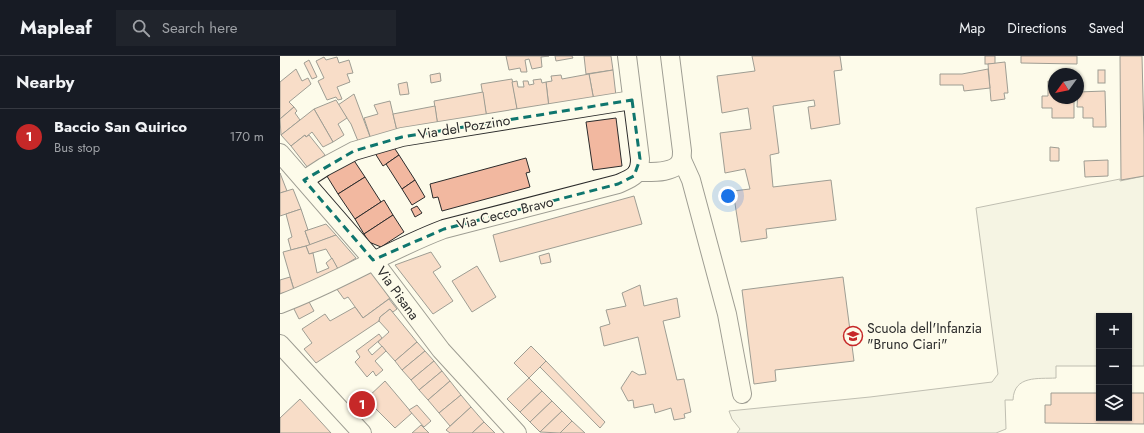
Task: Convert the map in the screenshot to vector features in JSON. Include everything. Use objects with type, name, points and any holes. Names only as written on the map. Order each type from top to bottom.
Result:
[{"type":"street","points":[[627,56],[640,158],[640,166],[637,172],[662,171],[671,169],[682,160]]},
{"type":"street","points":[[670,56],[682,160],[691,180],[726,314],[742,394]]},
{"type":"street","name":"Via del Pozzino","points":[[304,180],[324,167],[354,151],[402,137],[632,100]]},
{"type":"street","name":"Via Pisana","points":[[280,153],[373,260],[441,350],[517,433]]},
{"type":"street","name":"Via Cecco Bravo","points":[[280,304],[311,292],[373,260],[425,236],[444,229],[618,184],[634,176],[637,172]]},
{"type":"street","points":[[280,344],[362,433]]},
{"type":"highlighted area","points":[[632,100],[640,159],[634,176],[618,184],[444,229],[373,260],[304,180],[354,151],[402,137]]},
{"type":"shaded area","points":[[1144,176],[1144,366],[1132,366],[1132,313],[1096,313],[1096,366],[1056,366],[1056,378],[1035,379],[1022,382],[1014,392],[1013,400],[1005,400],[1006,429],[996,433],[737,433],[740,429],[732,419],[729,411],[870,397],[992,382],[998,374],[976,208],[1120,179],[1120,181]]},
{"type":"building","points":[[506,56],[549,56],[541,57],[542,67],[532,69],[529,59],[525,60],[527,72],[521,72],[520,68],[509,70]]},
{"type":"building","points":[[555,56],[572,56],[573,58],[556,61]]},
{"type":"building","points":[[584,56],[611,56],[613,70],[586,74]]},
{"type":"building","points":[[752,56],[840,56],[842,70],[834,71],[840,124],[811,129],[808,107],[815,106],[814,100],[773,106],[779,153],[770,155],[773,187],[831,180],[836,220],[766,229],[767,238],[741,242],[733,191],[750,189],[745,169],[725,173],[720,133],[751,129],[748,108],[722,113],[717,76],[755,71]]},
{"type":"building","points":[[985,56],[995,56],[995,64],[985,64]]},
{"type":"building","points":[[1021,56],[1077,56],[1077,64],[1021,63]]},
{"type":"building","points":[[1120,56],[1142,56],[1144,138],[1144,176],[1121,180]]},
{"type":"building","points":[[324,57],[326,60],[337,57],[339,63],[349,60],[353,73],[347,74],[350,82],[337,87],[342,99],[338,100],[336,97],[327,100],[318,81],[324,78],[316,61]]},
{"type":"building","points":[[309,60],[317,77],[312,79],[304,63]]},
{"type":"building","points":[[1005,62],[1008,93],[1004,93],[1005,99],[991,101],[988,64]]},
{"type":"building","points":[[296,69],[302,81],[308,78],[311,84],[289,102],[294,107],[280,119],[280,82]]},
{"type":"building","points":[[988,69],[990,88],[964,91],[963,85],[940,85],[940,74],[962,74]]},
{"type":"building","points":[[613,70],[616,96],[594,101],[589,74]]},
{"type":"building","points":[[1098,70],[1105,70],[1105,83],[1098,83]]},
{"type":"building","points":[[440,73],[441,81],[431,83],[430,75]]},
{"type":"building","points":[[589,74],[594,101],[549,108],[546,82],[552,81],[551,76],[561,75],[562,79]]},
{"type":"building","points":[[512,79],[518,114],[487,119],[481,84]]},
{"type":"building","points":[[541,79],[542,83],[546,82],[549,108],[518,114],[512,82],[517,81],[518,87],[524,87],[523,81],[528,81],[529,85],[534,84],[533,80]]},
{"type":"building","points":[[407,82],[409,94],[400,95],[398,84]]},
{"type":"building","points":[[1105,91],[1106,127],[1093,127],[1093,118],[1083,118],[1083,107],[1077,107],[1077,104],[1084,104],[1084,92]]},
{"type":"building","points":[[483,92],[487,119],[438,127],[434,101]]},
{"type":"building","points":[[354,94],[372,142],[360,146],[351,124],[338,105]]},
{"type":"building","points":[[1042,96],[1048,96],[1048,104],[1074,104],[1074,118],[1052,118],[1052,108],[1042,108]]},
{"type":"building","points":[[336,100],[347,118],[338,124],[344,135],[333,142],[314,109]]},
{"type":"building","points":[[390,101],[398,135],[372,142],[364,118],[378,114],[374,105]]},
{"type":"building","points":[[435,106],[438,127],[398,135],[393,114]]},
{"type":"building","points":[[294,107],[297,111],[295,113],[300,120],[281,135],[280,119]]},
{"type":"building","points":[[314,109],[333,142],[323,147],[312,132],[306,137],[305,135],[291,146],[281,135]]},
{"type":"building","points":[[616,118],[622,166],[593,170],[586,122]]},
{"type":"building","points":[[305,135],[306,137],[309,135],[325,155],[308,168],[291,146]]},
{"type":"building","points":[[391,143],[399,155],[383,166],[373,150]]},
{"type":"building","points":[[1050,147],[1059,148],[1059,161],[1050,161]]},
{"type":"building","points":[[399,155],[415,180],[402,189],[386,164]]},
{"type":"building","points":[[351,156],[365,177],[338,194],[325,173]]},
{"type":"building","points":[[526,158],[530,172],[526,173],[530,187],[442,211],[438,197],[433,198],[430,184]]},
{"type":"building","points":[[1108,160],[1108,176],[1085,177],[1084,161]]},
{"type":"building","points":[[280,173],[287,191],[280,193]]},
{"type":"building","points":[[365,177],[381,202],[355,219],[338,194]]},
{"type":"building","points":[[415,180],[425,197],[412,205],[402,189]]},
{"type":"building","points":[[293,189],[301,209],[280,216],[280,193]]},
{"type":"building","points":[[634,196],[642,224],[500,262],[493,235]]},
{"type":"building","points":[[384,200],[393,215],[364,234],[355,219]]},
{"type":"building","points":[[417,206],[422,213],[415,217],[411,209]]},
{"type":"building","points":[[301,209],[308,230],[305,231],[310,245],[291,250],[288,239],[292,237],[286,214]]},
{"type":"building","points":[[393,215],[404,232],[381,247],[369,242],[364,234]]},
{"type":"building","points":[[326,224],[336,235],[310,245],[305,231]]},
{"type":"building","points":[[336,235],[356,258],[338,269],[326,249],[309,254],[306,246]]},
{"type":"building","points":[[306,246],[309,254],[313,253],[317,273],[329,268],[326,263],[332,258],[338,269],[294,290],[283,252]]},
{"type":"building","points":[[431,252],[441,267],[433,272],[453,301],[433,314],[395,265]]},
{"type":"building","points":[[549,253],[551,262],[541,264],[539,256]]},
{"type":"building","points":[[477,266],[496,297],[472,312],[452,281]]},
{"type":"building","points":[[369,269],[390,298],[363,318],[348,297],[344,299],[336,288]]},
{"type":"building","points":[[290,277],[294,290],[280,294],[280,280]]},
{"type":"building","points":[[843,277],[854,361],[775,370],[776,381],[754,384],[742,290]]},
{"type":"building","points":[[640,285],[644,306],[677,298],[680,317],[663,321],[677,380],[684,379],[691,412],[684,414],[685,418],[674,420],[671,408],[655,413],[653,404],[634,408],[633,400],[628,401],[621,388],[632,371],[639,375],[646,374],[638,337],[604,346],[600,327],[610,324],[606,310],[626,306],[622,293]]},
{"type":"building","points":[[389,299],[397,309],[393,312],[390,309],[380,317],[379,321],[316,363],[304,349],[312,343],[302,329],[325,314],[330,321],[355,307],[363,318]]},
{"type":"building","points":[[308,300],[314,311],[299,319],[293,307]]},
{"type":"building","points":[[390,309],[417,342],[395,361],[378,342],[389,332],[379,321],[380,317]]},
{"type":"building","points":[[379,334],[382,338],[368,350],[372,355],[382,346],[386,351],[375,361],[383,370],[376,376],[373,371],[367,377],[355,362],[360,357],[356,351]]},
{"type":"building","points":[[417,342],[425,351],[402,370],[395,361]]},
{"type":"building","points":[[531,346],[546,361],[529,378],[514,363]]},
{"type":"building","points":[[425,351],[434,361],[411,380],[402,370]]},
{"type":"building","points":[[434,361],[442,371],[419,390],[411,380]]},
{"type":"building","points":[[546,361],[605,422],[600,428],[540,367]]},
{"type":"building","points":[[442,371],[450,381],[428,400],[419,390]]},
{"type":"building","points":[[529,378],[542,391],[520,412],[507,399]]},
{"type":"building","points":[[385,381],[412,413],[395,428],[366,399]]},
{"type":"building","points":[[450,381],[461,395],[439,413],[428,400]]},
{"type":"building","points":[[542,391],[552,401],[530,422],[520,412]]},
{"type":"building","points":[[1051,393],[1096,393],[1096,421],[1132,421],[1132,393],[1144,393],[1144,424],[1045,423],[1045,405],[1051,405]]},
{"type":"building","points":[[461,395],[471,407],[450,426],[439,413]]},
{"type":"building","points":[[300,399],[331,433],[280,433],[280,418]]},
{"type":"building","points":[[552,401],[562,411],[540,432],[530,422]]},
{"type":"building","points":[[417,405],[431,421],[424,427],[409,410]]},
{"type":"building","points":[[471,407],[484,422],[472,433],[450,433],[446,430]]},
{"type":"building","points":[[562,411],[572,421],[560,433],[540,432]]},
{"type":"building","points":[[572,421],[585,433],[560,433]]},
{"type":"building","points":[[484,422],[495,433],[472,433]]},
{"type":"building","points":[[421,425],[429,433],[412,433]]},
{"type":"place","name":"Scuola dell'Infanzia \"Bruno Ciari\"","points":[[853,336]]},
{"type":"place","name":"Baccio San Quirico","points":[[362,404]]}]
